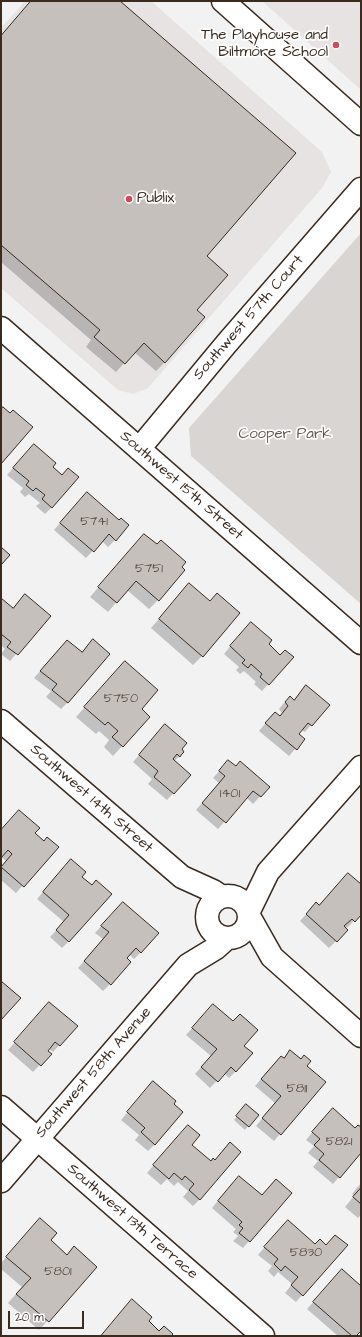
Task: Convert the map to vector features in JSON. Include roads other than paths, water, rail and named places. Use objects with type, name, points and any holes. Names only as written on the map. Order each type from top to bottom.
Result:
[{"type":"street","points":[[224,1],[361,124]]},
{"type":"street","name":"Southwest 57th Court","points":[[139,449],[227,343],[361,189]]},
{"type":"street","name":"Southwest 15th Street","points":[[1,328],[361,644]]},
{"type":"street","name":"Southwest 14th Street","points":[[1,721],[182,877],[226,897]]},
{"type":"street","points":[[230,938],[240,935],[245,931],[249,915],[268,872],[361,767]]},
{"type":"street","points":[[268,872],[226,897],[216,900],[208,911],[208,920],[215,934],[230,938],[260,954],[272,957]]},
{"type":"street","name":"Southwest 14th Street","points":[[182,877],[208,920]]},
{"type":"street","points":[[226,897],[235,898],[246,905],[249,915],[272,957],[361,1036]]},
{"type":"street","name":"Southwest 58th Avenue","points":[[1,1181],[188,965],[208,920]]},
{"type":"street","name":"Southwest 58th Avenue","points":[[188,965],[230,938]]},
{"type":"street","name":"Southwest 13th Terrace","points":[[1,1107],[263,1336]]},
{"type":"place","name":"The Playhouse and Biltmore School","points":[[336,45]]},
{"type":"place","name":"Publix","points":[[129,199]]},
{"type":"park label","name":"Cooper Park","points":[[285,435]]}]
